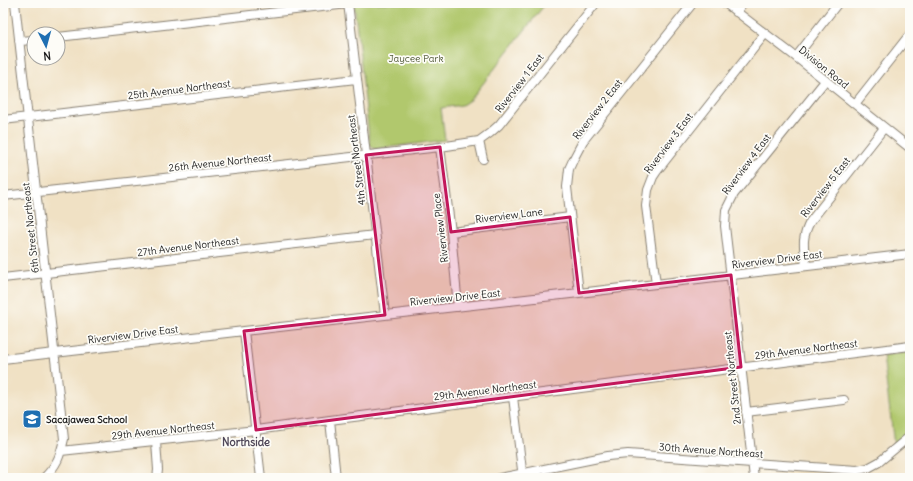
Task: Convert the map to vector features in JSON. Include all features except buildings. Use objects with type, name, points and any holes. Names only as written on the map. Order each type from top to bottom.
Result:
[{"type":"street","name":"6th Street Northeast","points":[[15,3],[64,439],[56,465],[44,478]]},
{"type":"street","points":[[66,36],[348,3]]},
{"type":"street","name":"4th Street Northeast","points":[[348,3],[385,315]]},
{"type":"street","name":"Riverview 1 East","points":[[440,147],[479,141],[499,125],[596,3]]},
{"type":"street","name":"Riverview 2 East","points":[[579,293],[567,187],[570,168],[583,141],[693,3]]},
{"type":"street","name":"Division Road","points":[[725,3],[796,57],[910,148]]},
{"type":"street","points":[[736,12],[743,3]]},
{"type":"street","points":[[796,57],[838,3]]},
{"type":"street","name":"Riverview 3 East","points":[[656,284],[646,206],[648,190],[657,171],[765,34]]},
{"type":"street","points":[[855,104],[910,34]]},
{"type":"street","points":[[19,41],[26,41]]},
{"type":"street","name":"25th Avenue Northeast","points":[[3,120],[356,78]]},
{"type":"street","name":"Riverview 4 East","points":[[731,275],[725,226],[726,210],[734,194],[825,81]]},
{"type":"street","name":"Riverview 5 East","points":[[806,266],[804,241],[805,232],[810,222],[884,128]]},
{"type":"street","points":[[479,141],[483,158]]},
{"type":"street","name":"26th Avenue Northeast","points":[[3,196],[440,147]]},
{"type":"street","name":"Riverview Place","points":[[440,147],[451,232],[458,307]]},
{"type":"street","name":"Riverview Lane","points":[[451,232],[570,217]]},
{"type":"street","name":"27th Avenue Northeast","points":[[3,278],[375,235]]},
{"type":"street","name":"Riverview Drive East","points":[[3,359],[910,254]]},
{"type":"street","name":"2nd Street Northeast","points":[[731,275],[754,478]]},
{"type":"street","points":[[244,331],[261,478]]},
{"type":"street","name":"29th Avenue Northeast","points":[[61,451],[156,442],[256,430],[910,346]]},
{"type":"street","points":[[513,397],[522,476]]},
{"type":"street","points":[[746,412],[844,400]]},
{"type":"street","points":[[330,420],[336,478]]},
{"type":"street","name":"30th Avenue Northeast","points":[[500,478],[522,476],[608,456],[628,454],[857,470],[868,468],[879,462],[910,436]]},
{"type":"street","points":[[156,442],[158,470],[157,478]]},
{"type":"highlighted area","points":[[440,147],[451,232],[570,217],[579,293],[731,275],[741,367],[256,430],[244,331],[385,315],[366,155]]},
{"type":"green space","name":"Jaycee Park","points":[[354,3],[546,3],[471,99],[462,105],[441,108],[445,140],[375,149],[370,145]]},
{"type":"green space","points":[[910,352],[910,430],[894,445],[883,355]]},
{"type":"place","name":"Sacajawea School","points":[[32,419]]},
{"type":"district","name":"Northside","points":[[246,442]]}]
